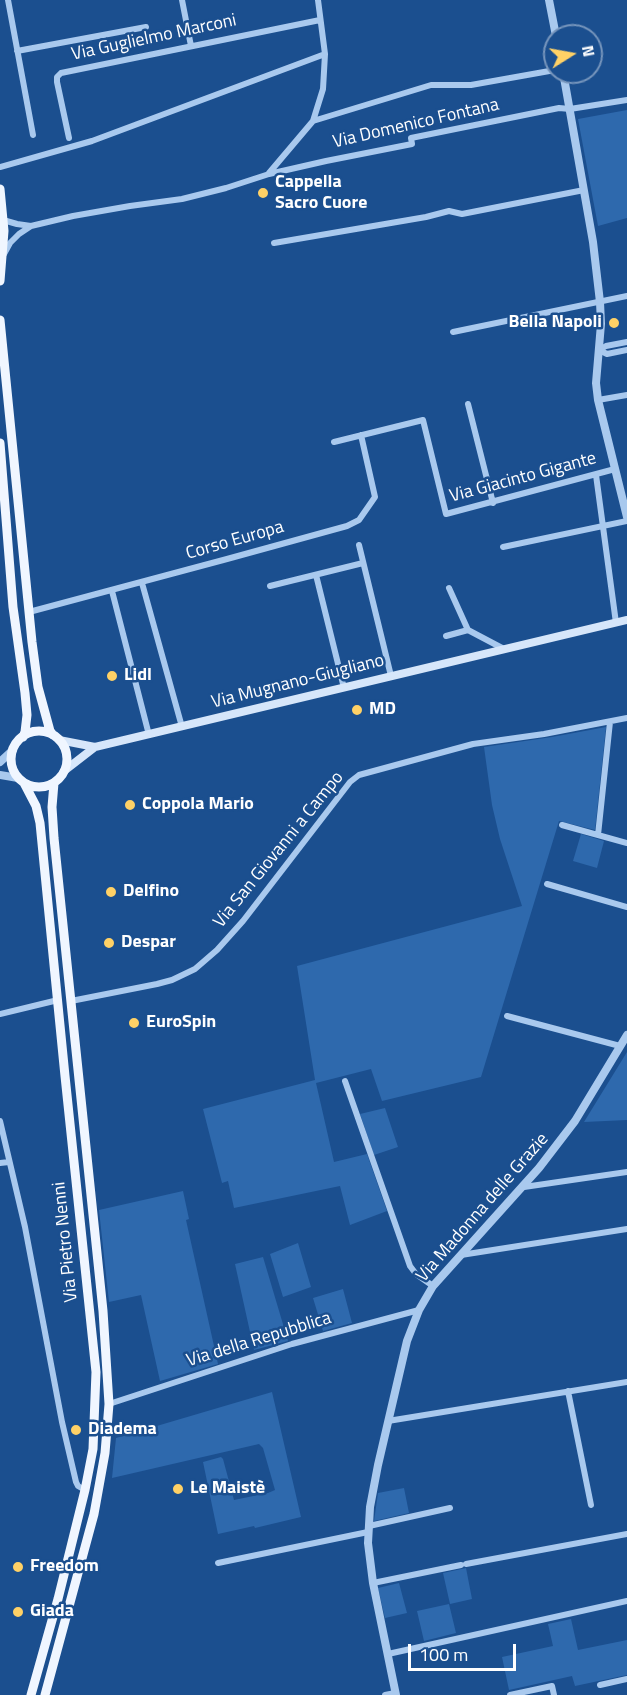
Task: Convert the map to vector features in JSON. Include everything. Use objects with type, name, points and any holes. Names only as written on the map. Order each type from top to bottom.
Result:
[{"type":"main road","points":[[0,189],[4,237],[1,242],[0,281]]},
{"type":"main road","points":[[0,320],[38,687],[50,731],[67,755],[60,778],[54,783],[39,787],[21,780],[12,765],[13,750],[26,732],[25,693],[4,536],[0,443]]},
{"type":"main road","name":"Via Mugnano-Giugliano","points":[[64,771],[95,747],[627,620]]},
{"type":"main road","points":[[23,737],[30,733],[46,732],[56,738]]},
{"type":"main road","name":"Via Mugnano-Giugliano","points":[[56,738],[95,747]]},
{"type":"main road","name":"Via Pietro Nenni","points":[[21,780],[36,806],[40,823],[96,1372],[93,1449],[85,1490],[31,1695]]},
{"type":"main road","name":"Via Pietro Nenni","points":[[45,1695],[94,1514],[105,1453],[109,1404],[103,1311],[54,838],[54,783]]},
{"type":"street","points":[[8,0],[33,135]]},
{"type":"street","points":[[182,0],[191,46]]},
{"type":"street","points":[[1,260],[10,243],[31,226],[73,216],[182,199],[269,174],[313,121],[323,89],[325,54],[318,0]]},
{"type":"street","points":[[549,0],[554,24]]},
{"type":"street","name":"Via Guglielmo Marconi","points":[[69,138],[57,82],[57,77],[61,73],[320,20]]},
{"type":"street","points":[[17,51],[146,27]]},
{"type":"street","points":[[0,167],[92,141],[325,54]]},
{"type":"street","points":[[313,121],[431,86],[471,85],[543,72]]},
{"type":"street","points":[[503,547],[627,519],[598,400],[596,382],[601,324],[600,302],[593,242],[565,84]]},
{"type":"street","points":[[570,109],[627,100]]},
{"type":"street","name":"Via Domenico Fontana","points":[[269,174],[412,144],[411,138],[559,108],[570,109]]},
{"type":"street","points":[[274,243],[449,211],[462,214],[584,190]]},
{"type":"street","points":[[3,220],[31,226]]},
{"type":"street","points":[[453,332],[627,296]]},
{"type":"street","points":[[598,350],[627,342]]},
{"type":"street","points":[[598,350],[607,354],[627,350]]},
{"type":"street","points":[[598,400],[627,395]]},
{"type":"street","points":[[468,404],[493,503]]},
{"type":"street","name":"Via Giacinto Gigante","points":[[334,442],[423,420],[446,514],[615,469]]},
{"type":"street","name":"Corso Europa","points":[[29,612],[347,526],[359,520],[375,497],[361,435]]},
{"type":"street","points":[[596,475],[616,623]]},
{"type":"street","points":[[359,545],[391,676]]},
{"type":"street","points":[[270,586],[363,563]]},
{"type":"street","points":[[316,575],[344,688]]},
{"type":"street","points":[[141,583],[182,727]]},
{"type":"street","points":[[449,588],[468,630],[507,649]]},
{"type":"street","points":[[112,591],[149,735]]},
{"type":"street","points":[[446,636],[468,630]]},
{"type":"street","name":"Via San Giovanni a Campo","points":[[71,1001],[164,982],[195,969],[217,950],[243,921],[350,782],[359,775],[473,744],[544,734],[627,718]]},
{"type":"street","points":[[598,835],[610,722]]},
{"type":"street","points":[[0,762],[13,750]]},
{"type":"street","points":[[0,775],[21,780]]},
{"type":"street","points":[[562,825],[627,843]]},
{"type":"street","points":[[548,885],[627,907]]},
{"type":"street","points":[[0,1014],[58,1000]]},
{"type":"street","points":[[507,1016],[620,1046]]},
{"type":"street","name":"Via Madonna delle Grazie","points":[[396,1694],[373,1583],[368,1529],[370,1507],[402,1355],[419,1310],[432,1286],[524,1186],[575,1121],[627,1035]]},
{"type":"street","points":[[345,1081],[410,1266],[416,1274],[432,1286]]},
{"type":"street","points":[[0,1121],[25,1227],[62,1422],[76,1482],[85,1490]]},
{"type":"street","points":[[0,1163],[9,1161]]},
{"type":"street","points":[[524,1186],[627,1172]]},
{"type":"street","points":[[461,1255],[627,1229]]},
{"type":"street","name":"Via della Repubblica","points":[[109,1404],[291,1344],[419,1310]]},
{"type":"street","points":[[388,1421],[627,1382]]},
{"type":"street","points":[[568,1391],[591,1505]]},
{"type":"street","points":[[218,1563],[450,1508]]},
{"type":"street","points":[[373,1583],[627,1534]]},
{"type":"street","points":[[388,1654],[626,1603]]},
{"type":"street","points":[[600,1685],[627,1679]]},
{"type":"street","points":[[510,1695],[552,1686],[554,1695]]},
{"type":"street","points":[[384,1695],[396,1694]]},
{"type":"shaded area","points":[[627,110],[627,218],[598,226],[578,119]]},
{"type":"shaded area","points":[[606,727],[595,830],[559,821],[481,1077],[382,1101],[371,1069],[316,1083],[334,1162],[367,1154],[387,1211],[350,1225],[340,1186],[234,1208],[228,1181],[222,1183],[203,1109],[315,1080],[297,966],[522,906],[500,839],[492,805],[484,747]]},
{"type":"shaded area","points":[[581,834],[604,841],[597,868],[573,861]]},
{"type":"shaded area","points":[[627,1052],[627,1120],[584,1122]]},
{"type":"shaded area","points":[[385,1108],[398,1147],[374,1155],[360,1114]]},
{"type":"shaded area","points":[[183,1191],[189,1219],[186,1220],[218,1364],[160,1381],[141,1295],[109,1302],[99,1210]]},
{"type":"shaded area","points":[[298,1243],[311,1287],[283,1297],[270,1254]]},
{"type":"shaded area","points":[[263,1257],[288,1341],[254,1350],[235,1264]]},
{"type":"shaded area","points":[[343,1289],[352,1323],[323,1331],[313,1298]]},
{"type":"shaded area","points":[[272,1392],[301,1517],[218,1534],[203,1462],[221,1457],[223,1459],[234,1500],[268,1493],[275,1490],[263,1448],[259,1444],[112,1478],[116,1438]]},
{"type":"shaded area","points":[[404,1488],[409,1513],[374,1521],[378,1493]]},
{"type":"shaded area","points":[[466,1568],[472,1599],[450,1604],[443,1573]]},
{"type":"shaded area","points":[[399,1583],[407,1613],[385,1618],[378,1588]]},
{"type":"shaded area","points":[[449,1604],[456,1633],[424,1641],[417,1611]]},
{"type":"shaded area","points":[[571,1619],[578,1650],[627,1640],[627,1675],[575,1686],[572,1676],[509,1690],[502,1657],[553,1646],[548,1624]]},
{"type":"place","name":"Cappella Sacro Cuore","points":[[263,193]]},
{"type":"place","name":"Bella Napoli","points":[[614,323]]},
{"type":"place","name":"Lidl","points":[[112,676]]},
{"type":"place","name":"MD","points":[[357,710]]},
{"type":"place","name":"Coppola Mario","points":[[130,805]]},
{"type":"place","name":"Delfino","points":[[111,892]]},
{"type":"place","name":"Despar","points":[[109,943]]},
{"type":"place","name":"EuroSpin","points":[[134,1023]]},
{"type":"place","name":"Diadema","points":[[76,1430]]},
{"type":"place","name":"Le Maistè","points":[[178,1489]]},
{"type":"place","name":"Freedom","points":[[18,1567]]},
{"type":"place","name":"Giada","points":[[18,1612]]}]
